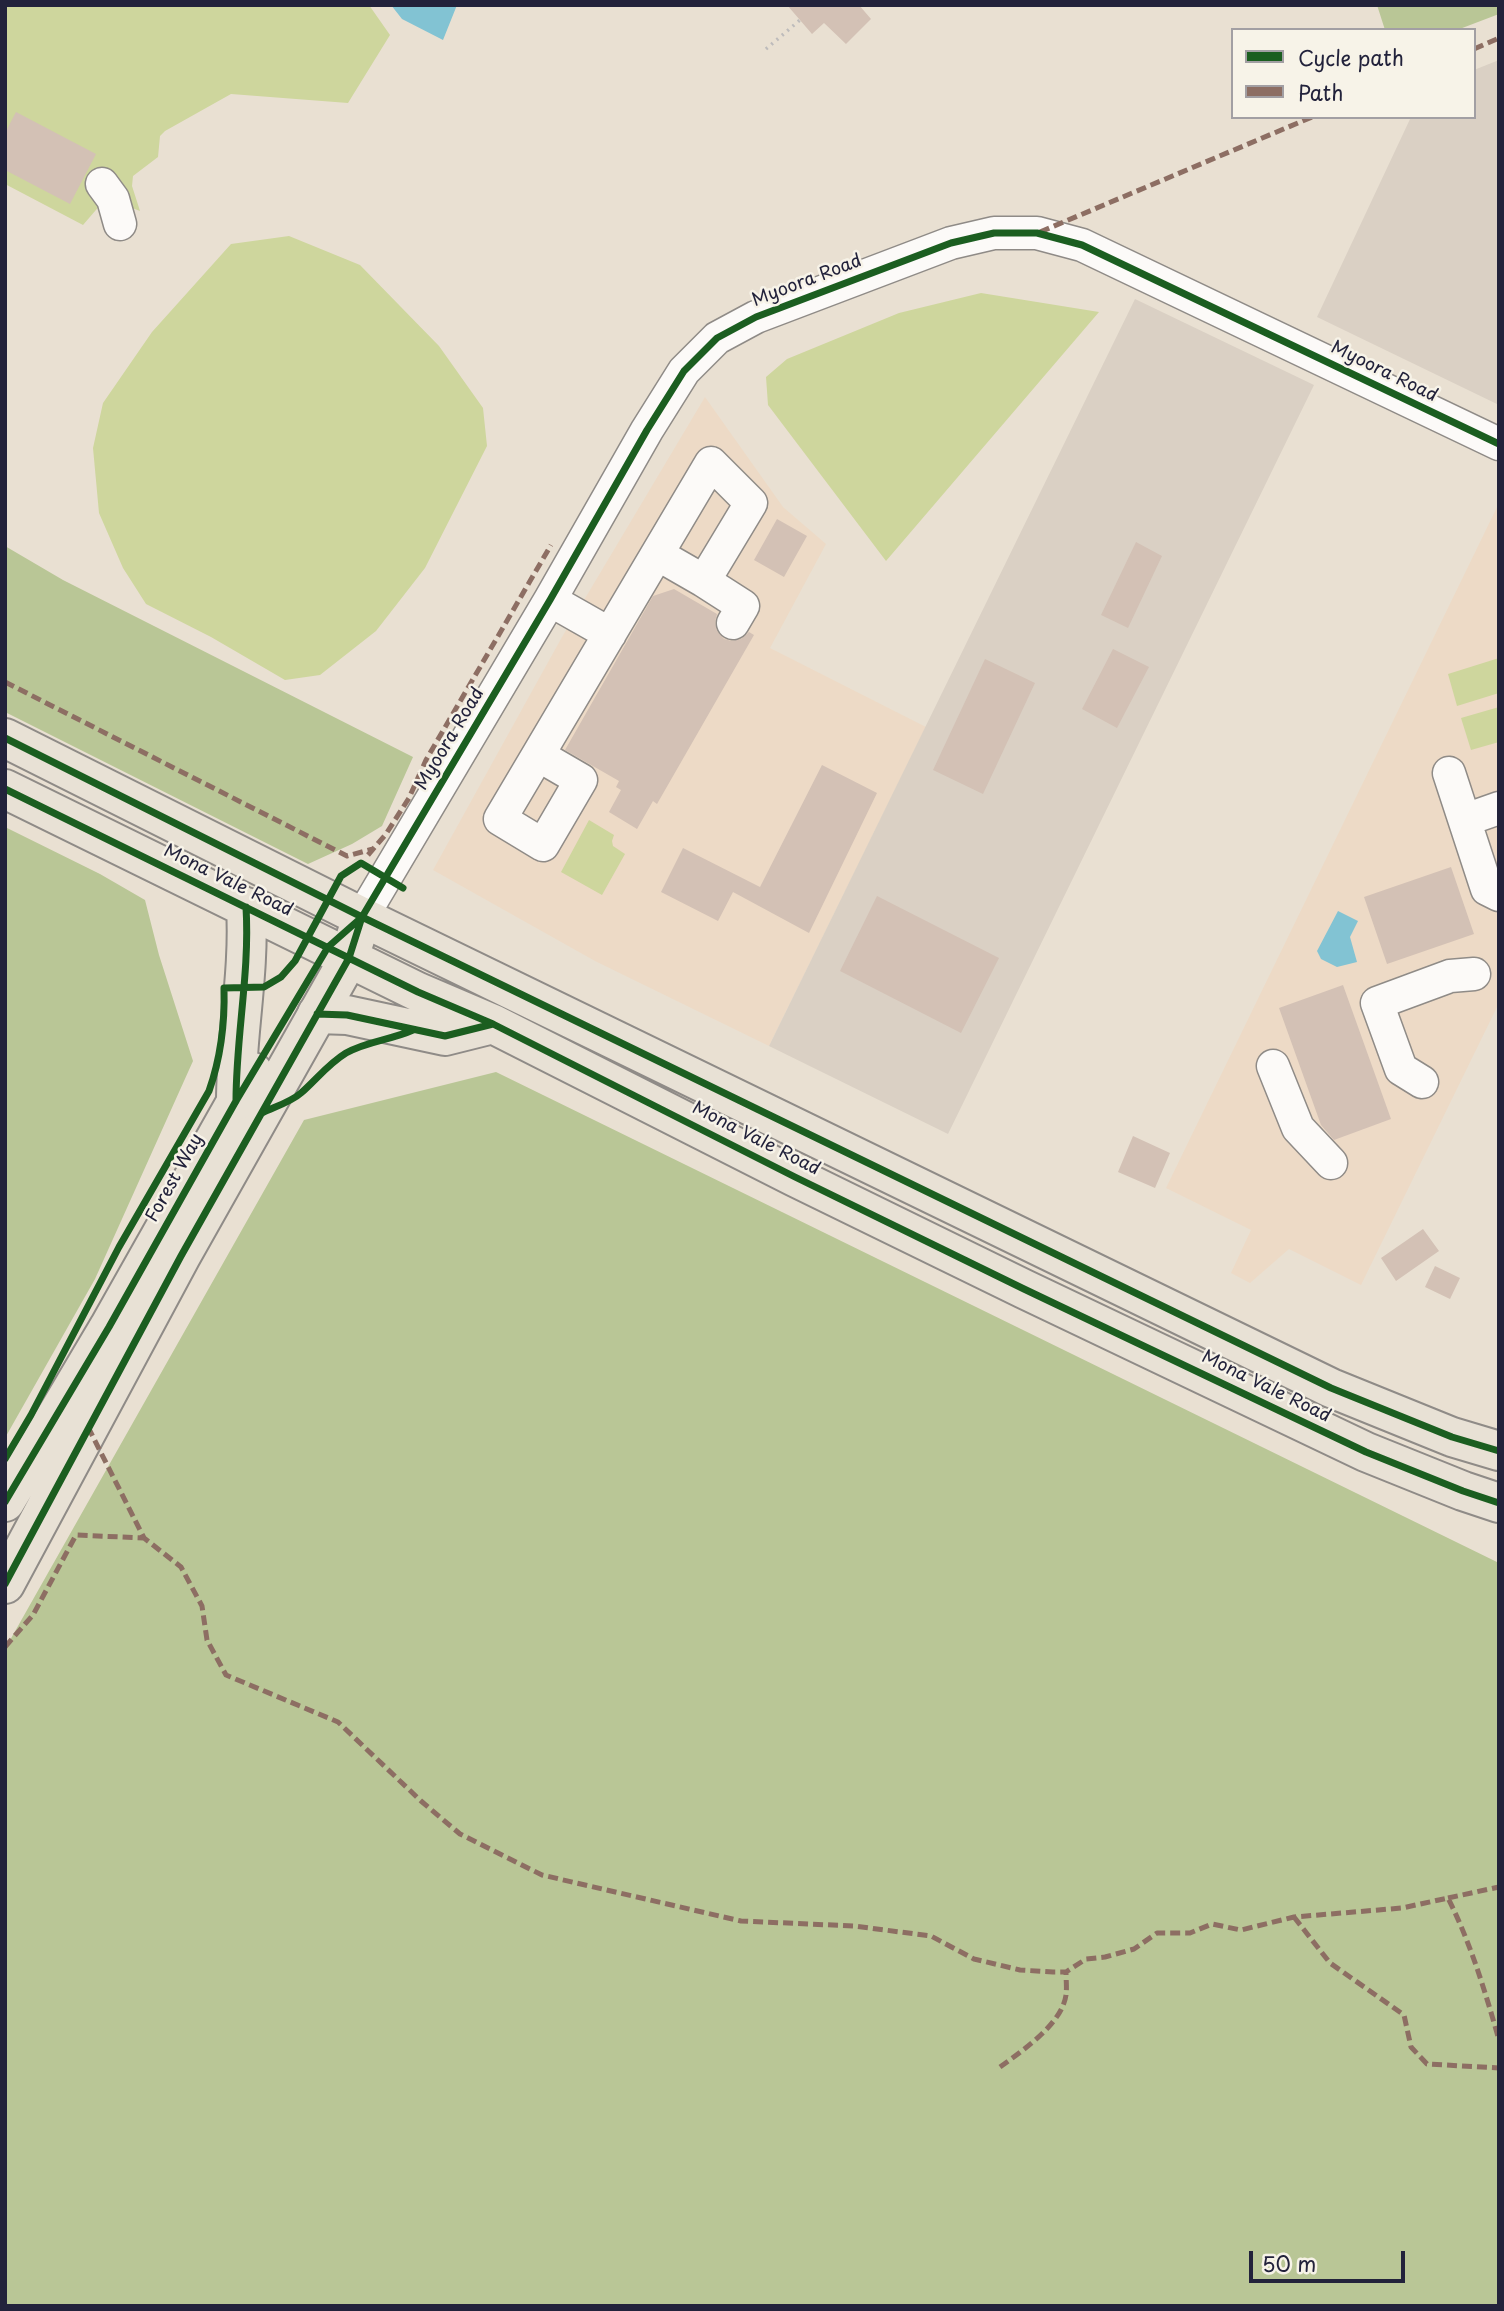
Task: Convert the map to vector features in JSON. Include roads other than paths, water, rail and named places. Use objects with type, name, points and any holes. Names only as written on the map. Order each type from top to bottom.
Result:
[{"type":"main road","name":"Mona Vale Road","points":[[5,738],[362,917],[1331,1388],[1452,1437],[1499,1451]]},
{"type":"main road","name":"Mona Vale Road","points":[[5,789],[338,953],[493,1024],[998,1277],[1366,1452],[1499,1503]]},
{"type":"main road","points":[[236,1101],[236,1069],[248,940],[246,907]]},
{"type":"main road","name":"Forest Way","points":[[5,1502],[110,1327],[236,1101],[362,917]]},
{"type":"main road","name":"Forest Way","points":[[5,1584],[168,1280],[317,1014],[338,953]]},
{"type":"main road","points":[[317,1014],[347,1015],[445,1036],[493,1024]]},
{"type":"street","points":[[102,184],[113,199],[120,224]]},
{"type":"street","name":"Myoora Road","points":[[362,917],[684,371],[717,338],[756,317],[951,243],[994,233],[1045,234],[1082,245],[1499,444]]},
{"type":"street","points":[[538,755],[711,463],[751,503],[704,581]]},
{"type":"street","points":[[657,554],[743,606],[733,623]]},
{"type":"street","points":[[550,600],[610,634]]},
{"type":"street","points":[[1449,773],[1487,889],[1499,895]]},
{"type":"street","points":[[1465,820],[1499,807]]},
{"type":"street","points":[[1422,1082],[1401,1069],[1377,1003],[1450,976],[1474,974]]},
{"type":"street","points":[[1273,1066],[1298,1128],[1331,1163]]},
{"type":"water","points":[[391,5],[457,5],[443,40],[402,19]]},
{"type":"water","points":[[1338,911],[1358,921],[1350,937],[1357,962],[1337,967],[1321,959],[1317,951]]}]
